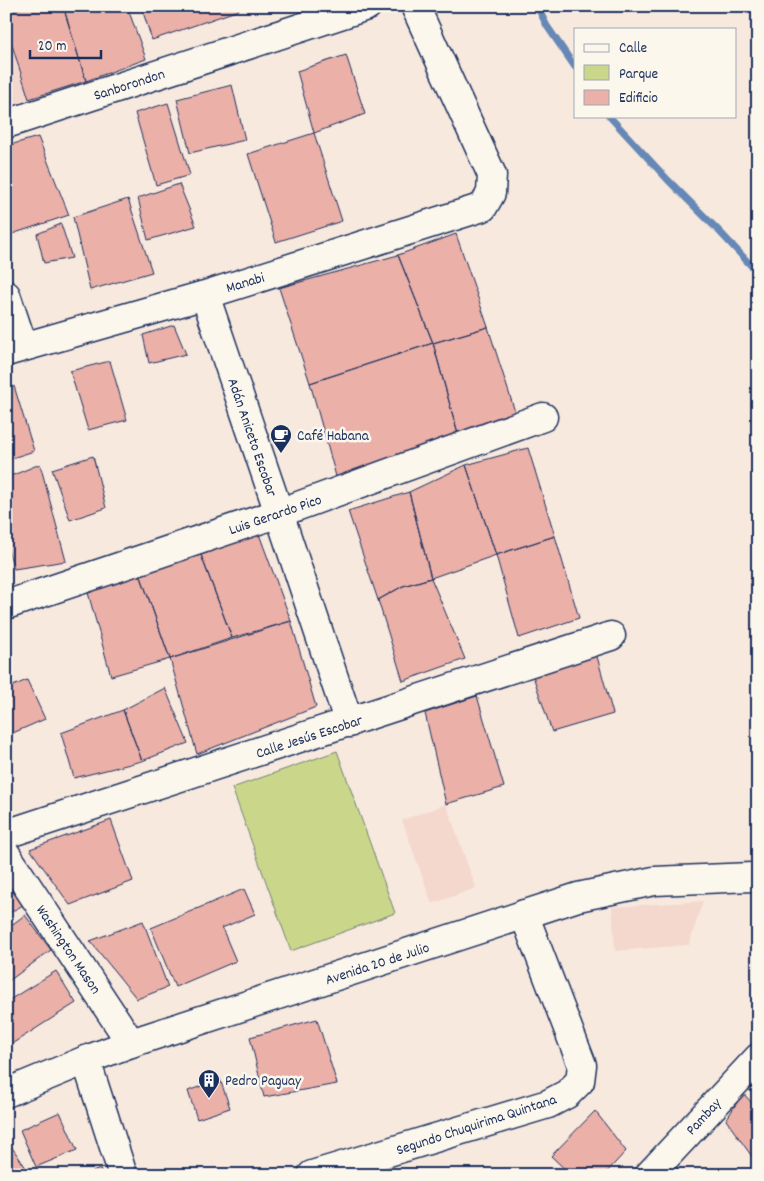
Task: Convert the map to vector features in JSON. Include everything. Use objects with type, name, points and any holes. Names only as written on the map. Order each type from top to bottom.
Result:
[{"type":"street","name":"Sanborondon","points":[[6,124],[367,6]]},
{"type":"street","name":"Manabi","points":[[15,349],[204,295],[483,207],[491,193],[492,175],[415,6]]},
{"type":"street","points":[[6,295],[15,349]]},
{"type":"street","name":"Adán Aniceto Escobar","points":[[204,295],[349,723]]},
{"type":"street","name":"Luis Gerardo Pico","points":[[6,605],[279,513],[543,417]]},
{"type":"street","name":"Calle Jesús Escobar","points":[[6,834],[611,636]]},
{"type":"street","name":"Washington Mason","points":[[6,854],[132,1043]]},
{"type":"street","name":"Avenida 20 de Julio","points":[[6,1092],[132,1043],[578,897],[654,881],[758,878]]},
{"type":"street","name":"Segundo Chuquirima Quintana","points":[[312,1175],[548,1104],[567,1094],[580,1081],[582,1065],[524,914]]},
{"type":"street","name":"Pambay","points":[[649,1175],[758,1058]]},
{"type":"street","points":[[86,1060],[122,1175]]},
{"type":"shaded area","points":[[6,26],[29,99],[6,107]]},
{"type":"shaded area","points":[[446,804],[476,888],[432,904],[402,820]]},
{"type":"shaded area","points":[[703,901],[689,945],[615,951],[612,907]]},
{"type":"green space","points":[[337,751],[395,913],[291,951],[232,788]]},
{"type":"building","points":[[27,6],[63,6],[86,81],[29,99],[6,26],[6,13]]},
{"type":"building","points":[[63,6],[127,6],[146,59],[86,81]]},
{"type":"building","points":[[141,6],[237,6],[239,10],[152,40]]},
{"type":"building","points":[[346,55],[365,114],[314,133],[297,71]]},
{"type":"building","points":[[232,85],[245,140],[190,153],[177,99]]},
{"type":"building","points":[[168,103],[190,175],[156,185],[135,113]]},
{"type":"building","points":[[314,133],[342,221],[276,242],[248,154]]},
{"type":"building","points":[[38,137],[69,215],[6,236],[6,146]]},
{"type":"building","points":[[179,184],[196,226],[148,240],[138,198]]},
{"type":"building","points":[[128,199],[152,272],[90,290],[73,217]]},
{"type":"building","points":[[61,224],[72,258],[44,263],[37,234]]},
{"type":"building","points":[[456,234],[488,327],[433,343],[398,255]]},
{"type":"building","points":[[398,255],[433,343],[310,383],[279,288]]},
{"type":"building","points":[[174,325],[186,354],[149,363],[143,335]]},
{"type":"building","points":[[488,327],[517,418],[459,438],[433,343]]},
{"type":"building","points":[[433,343],[459,438],[337,480],[310,383]]},
{"type":"building","points":[[110,361],[127,420],[88,430],[70,371]]},
{"type":"building","points":[[14,386],[34,451],[6,460],[6,389]]},
{"type":"building","points":[[528,448],[555,536],[496,555],[466,465]]},
{"type":"building","points":[[93,456],[106,508],[70,520],[52,469]]},
{"type":"building","points":[[40,464],[66,561],[14,569],[6,543],[6,478]]},
{"type":"building","points":[[466,465],[496,555],[431,578],[409,492]]},
{"type":"building","points":[[409,492],[431,578],[403,586],[378,600],[348,511]]},
{"type":"building","points":[[259,534],[291,621],[232,638],[201,555]]},
{"type":"building","points":[[555,536],[579,618],[519,638],[496,555]]},
{"type":"building","points":[[201,555],[232,638],[170,659],[139,571]]},
{"type":"building","points":[[139,571],[170,659],[111,676],[87,589]]},
{"type":"building","points":[[431,578],[465,659],[403,681],[378,600],[403,586]]},
{"type":"building","points":[[291,621],[316,707],[197,754],[170,659]]},
{"type":"building","points":[[596,653],[613,714],[552,732],[533,676]]},
{"type":"building","points":[[27,680],[45,719],[6,736],[6,689]]},
{"type":"building","points":[[165,688],[188,743],[142,761],[123,710]]},
{"type":"building","points":[[477,696],[504,787],[446,804],[425,713]]},
{"type":"building","points":[[123,710],[142,761],[74,778],[61,733]]},
{"type":"building","points":[[111,820],[133,881],[70,905],[30,849]]},
{"type":"building","points":[[6,878],[23,905],[6,915]]},
{"type":"building","points":[[244,889],[255,914],[222,928],[236,961],[175,987],[151,928]]},
{"type":"building","points":[[25,915],[51,950],[6,983],[6,945],[9,943],[6,939],[6,929]]},
{"type":"building","points":[[143,921],[168,987],[137,999],[90,941]]},
{"type":"building","points":[[56,971],[76,1003],[10,1045],[6,1038],[6,1002]]},
{"type":"building","points":[[317,1019],[337,1084],[264,1097],[250,1037]]},
{"type":"building","name":"Pedro Paguay","points":[[220,1079],[230,1108],[197,1119],[188,1091]]},
{"type":"building","points":[[743,1093],[758,1110],[758,1165],[726,1120]]},
{"type":"building","points":[[595,1111],[626,1151],[604,1175],[571,1175],[551,1156]]},
{"type":"building","points":[[60,1112],[77,1150],[36,1167],[20,1130]]},
{"type":"building","points":[[6,1139],[31,1175],[6,1175]]},
{"type":"building","points":[[100,1169],[102,1175],[84,1175]]},
{"type":"waterway","points":[[537,6],[547,26],[574,66]]},
{"type":"waterway","points":[[611,118],[758,273]]},
{"type":"place","name":"Café Habana","points":[[281,454]]},
{"type":"place","name":"Pedro Paguay","points":[[209,1099]]}]
